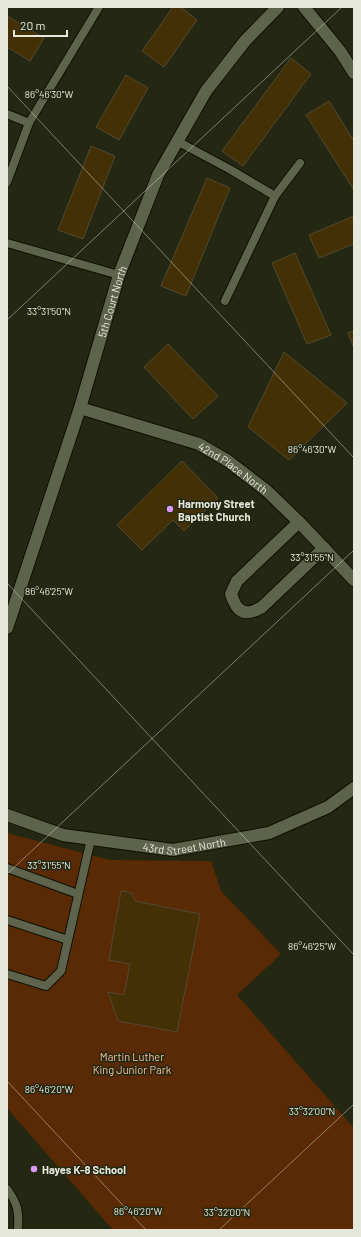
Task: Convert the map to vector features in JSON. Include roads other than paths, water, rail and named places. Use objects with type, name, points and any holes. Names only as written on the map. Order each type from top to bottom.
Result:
[{"type":"street","name":"5th Court North","points":[[7,628],[80,408],[119,275],[158,175],[206,91],[245,40],[278,7]]},
{"type":"street","points":[[304,7],[340,51],[354,73]]},
{"type":"street","name":"42nd Place North","points":[[80,408],[199,444],[228,461],[267,491],[299,522],[354,580]]},
{"type":"street","points":[[299,522],[237,581],[231,594],[234,606],[243,612],[252,613],[262,607],[324,548]]},
{"type":"street","name":"43rd Street North","points":[[7,815],[63,835],[173,850],[269,833],[328,807],[354,788]]},
{"type":"lane","points":[[7,182],[30,124],[99,7]]},
{"type":"lane","points":[[7,114],[30,124]]},
{"type":"lane","points":[[177,141],[274,196]]},
{"type":"lane","points":[[225,301],[274,196],[300,163]]},
{"type":"lane","points":[[7,243],[119,275]]},
{"type":"lane","points":[[7,974],[46,986],[61,971],[90,839]]},
{"type":"lane","points":[[7,868],[78,894]]},
{"type":"lane","points":[[7,920],[68,940]]},
{"type":"lane","points":[[9,1193],[19,1212],[18,1230]]},
{"type":"place","name":"Harmony Street Baptist Church","points":[[170,509]]},
{"type":"place","name":"Hayes K-8 School","points":[[34,1169]]},
{"type":"park label","name":"Martin Luther King Junior Park","points":[[132,1062]]}]
